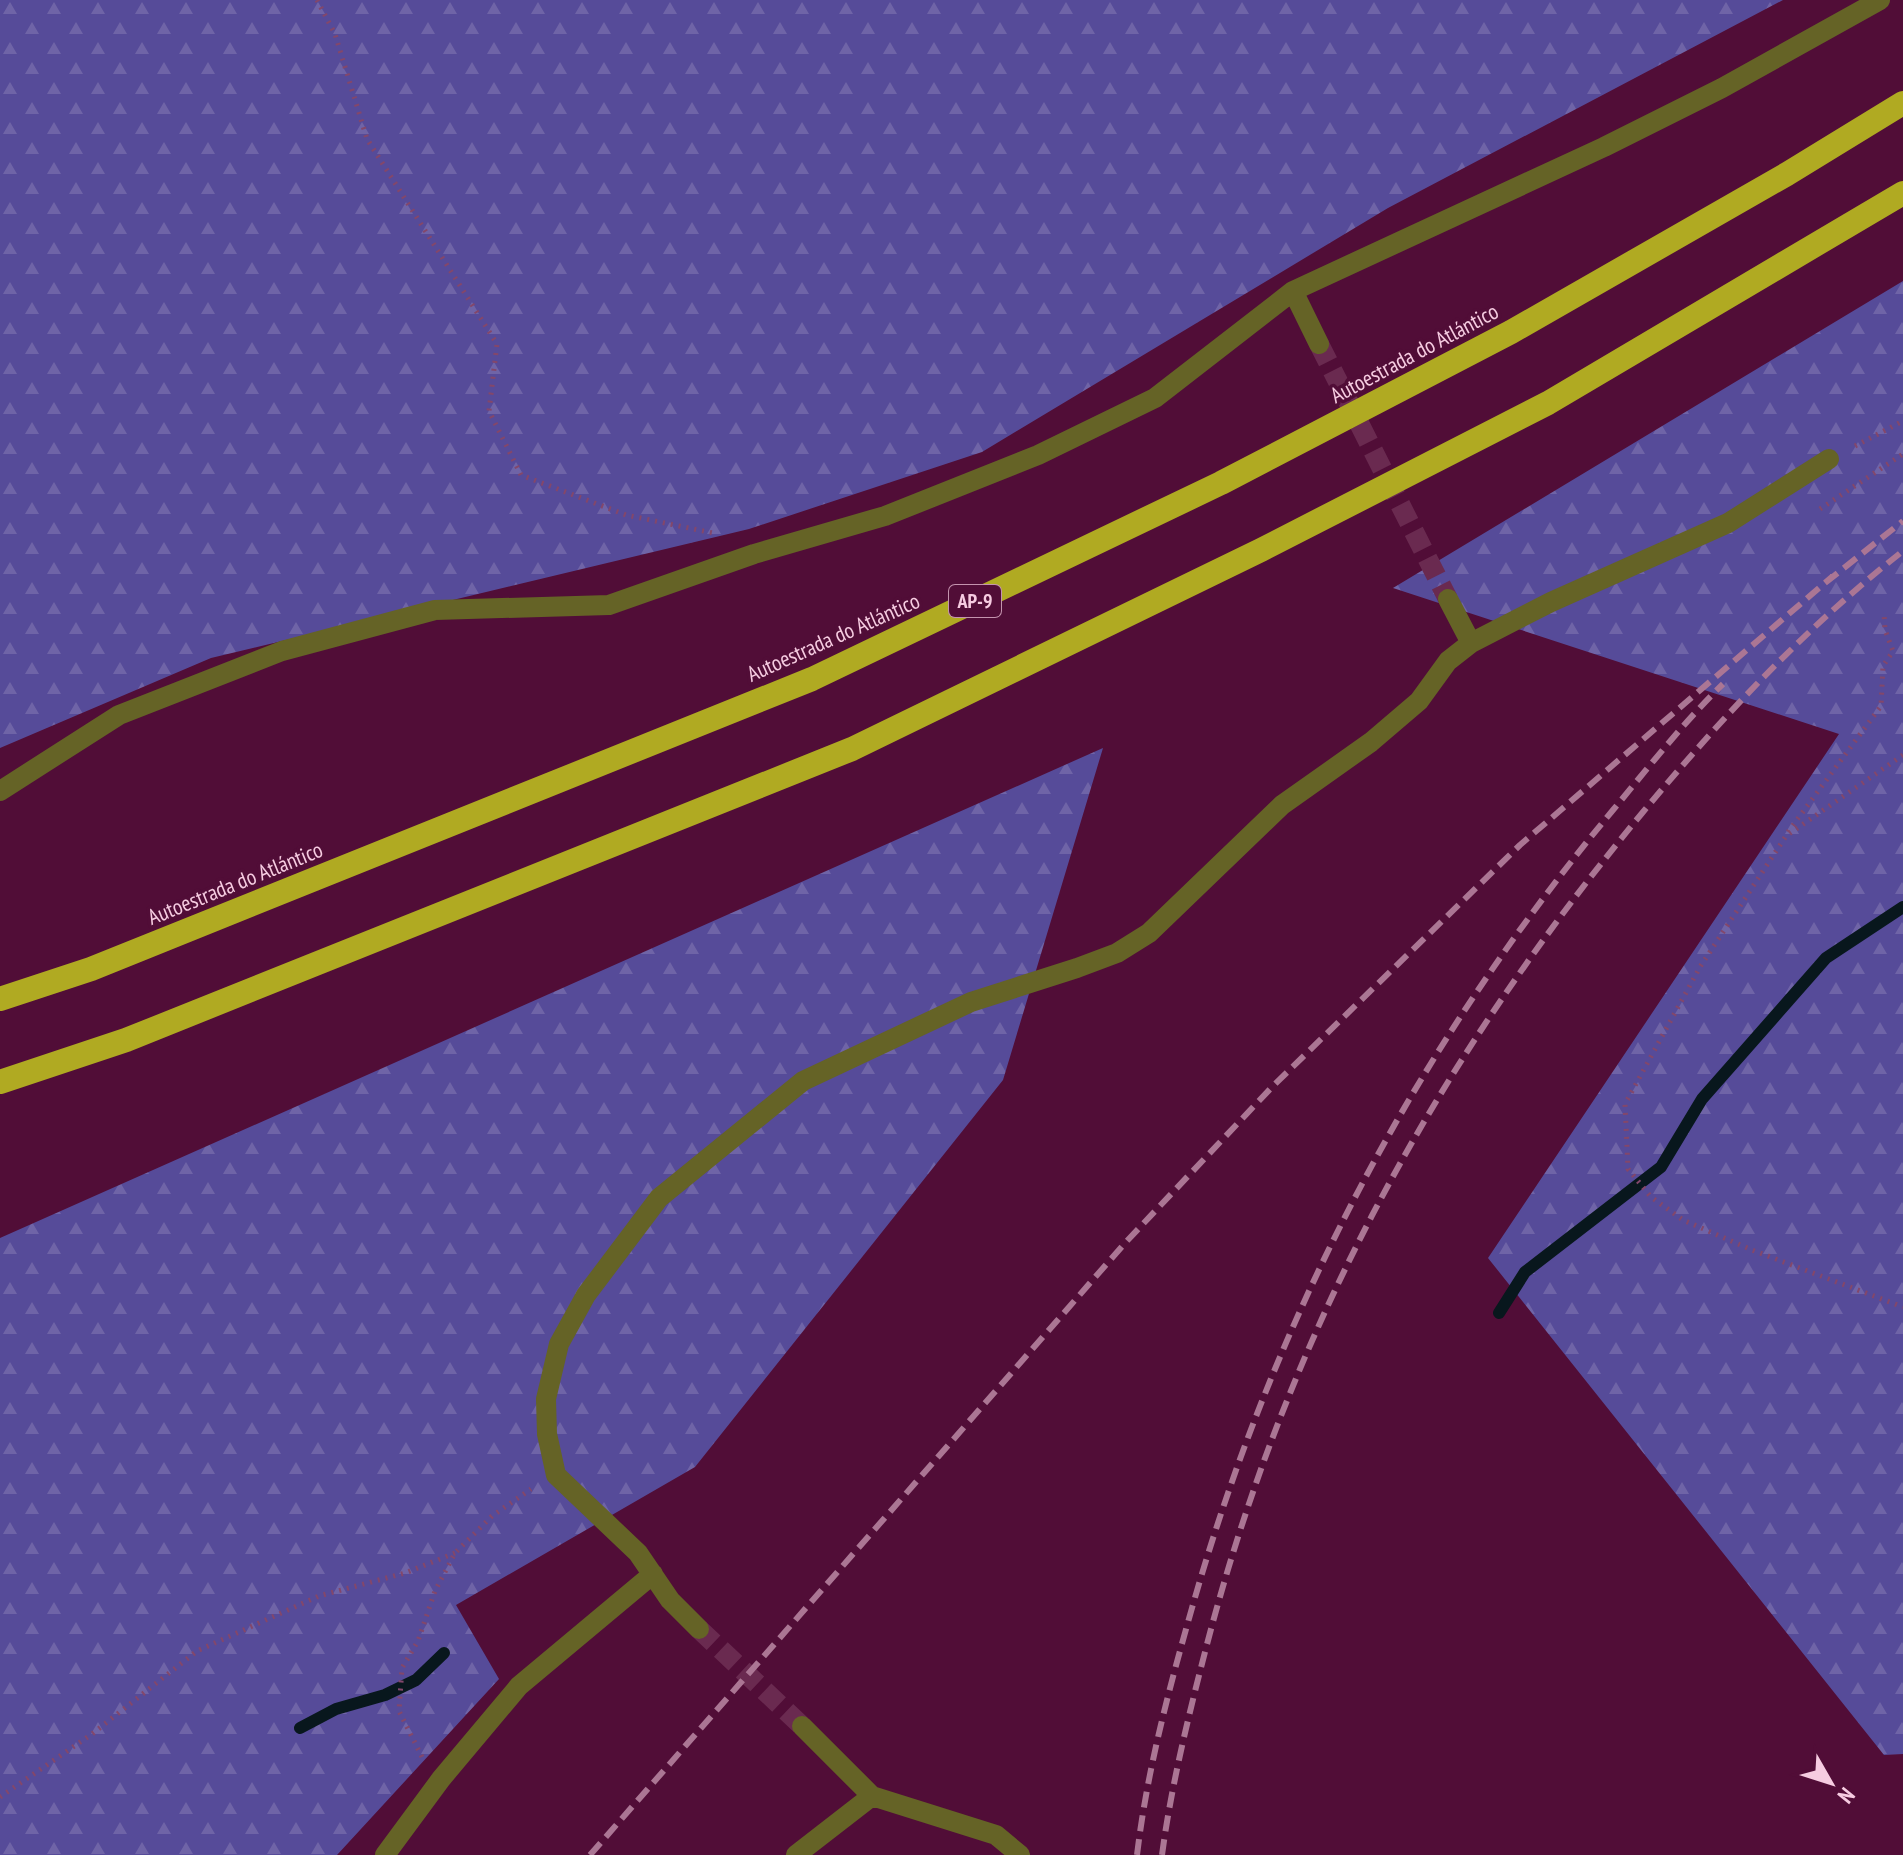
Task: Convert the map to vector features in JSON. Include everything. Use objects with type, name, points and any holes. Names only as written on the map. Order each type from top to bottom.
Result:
[{"type":"highway","name":"Autoestrada do Atlántico","points":[[0,999],[106,964],[826,672],[1221,483],[1511,332],[1787,174],[1903,103]]},
{"type":"highway","points":[[0,1082],[126,1040],[852,749],[1261,550],[1548,403],[1903,193]]},
{"type":"street","points":[[0,791],[119,715],[282,651],[435,610],[609,605],[754,554],[885,516],[1038,455],[1155,398],[1293,291],[1604,147],[1722,88],[1880,0]]},
{"type":"street","points":[[1293,291],[1319,344]]},
{"type":"street","points":[[699,1629],[638,1553],[556,1475],[547,1434],[546,1399],[559,1344],[586,1295],[659,1198],[803,1081],[971,1002],[1117,953],[1149,933],[1282,805],[1371,742],[1419,701],[1448,661],[1471,643],[1551,602],[1728,523],[1829,459]]},
{"type":"street","points":[[1448,599],[1471,643]]},
{"type":"street","points":[[385,1855],[441,1779],[519,1686],[653,1574]]},
{"type":"street","points":[[802,1726],[872,1796],[996,1835],[1020,1855]]},
{"type":"street","points":[[796,1855],[872,1796]]},
{"type":"path","points":[[317,0],[335,34],[367,139],[497,344],[489,411],[521,475],[626,515],[716,534],[754,554]]},
{"type":"path","points":[[1829,459],[1903,421]]},
{"type":"path","points":[[1820,509],[1903,454]]},
{"type":"path","points":[[1884,613],[1885,630],[1893,651],[1883,666],[1881,706],[1786,836],[1700,967],[1625,1104],[1628,1169],[1651,1197],[1683,1220],[1903,1307]]},
{"type":"path","points":[[1786,836],[1903,755]]},
{"type":"path","points":[[441,1779],[418,1752],[399,1711],[402,1668],[418,1641],[435,1591],[455,1553],[514,1498],[556,1475]]},
{"type":"path","points":[[0,1797],[92,1734],[197,1651],[319,1596],[405,1573],[455,1553]]},
{"type":"green space","points":[[0,0],[1783,0],[1388,208],[982,452],[749,529],[211,658],[0,748]]},
{"type":"green space","points":[[1903,281],[1903,1754],[1884,1755],[1488,1258],[1839,734],[1393,588]]},
{"type":"green space","points":[[1103,748],[1003,1080],[695,1467],[456,1605],[499,1679],[337,1855],[0,1855],[0,1238]]},
{"type":"waterway","points":[[1499,1313],[1525,1272],[1661,1167],[1702,1099],[1826,958],[1903,907]]},
{"type":"waterway","points":[[300,1728],[336,1709],[385,1695],[416,1680],[444,1653]]},
{"type":"tunnel","points":[[1319,344],[1448,599]]},
{"type":"tunnel","points":[[699,1629],[802,1726]]},
{"type":"railway","points":[[1825,583],[1903,521]]},
{"type":"railway","points":[[1162,1855],[1175,1778],[1205,1652],[1239,1535],[1278,1423],[1324,1313],[1376,1207],[1434,1104],[1498,1004],[1568,907],[1643,812],[1766,674],[1833,610],[1903,551]]},
{"type":"railway","points":[[590,1855],[1125,1243],[1272,1087],[1520,845],[1833,576]]},
{"type":"railway","points":[[1137,1855],[1167,1700],[1226,1499],[1265,1393],[1310,1288],[1360,1187],[1416,1088],[1477,992],[1542,899],[1666,746],[1723,684]]}]
